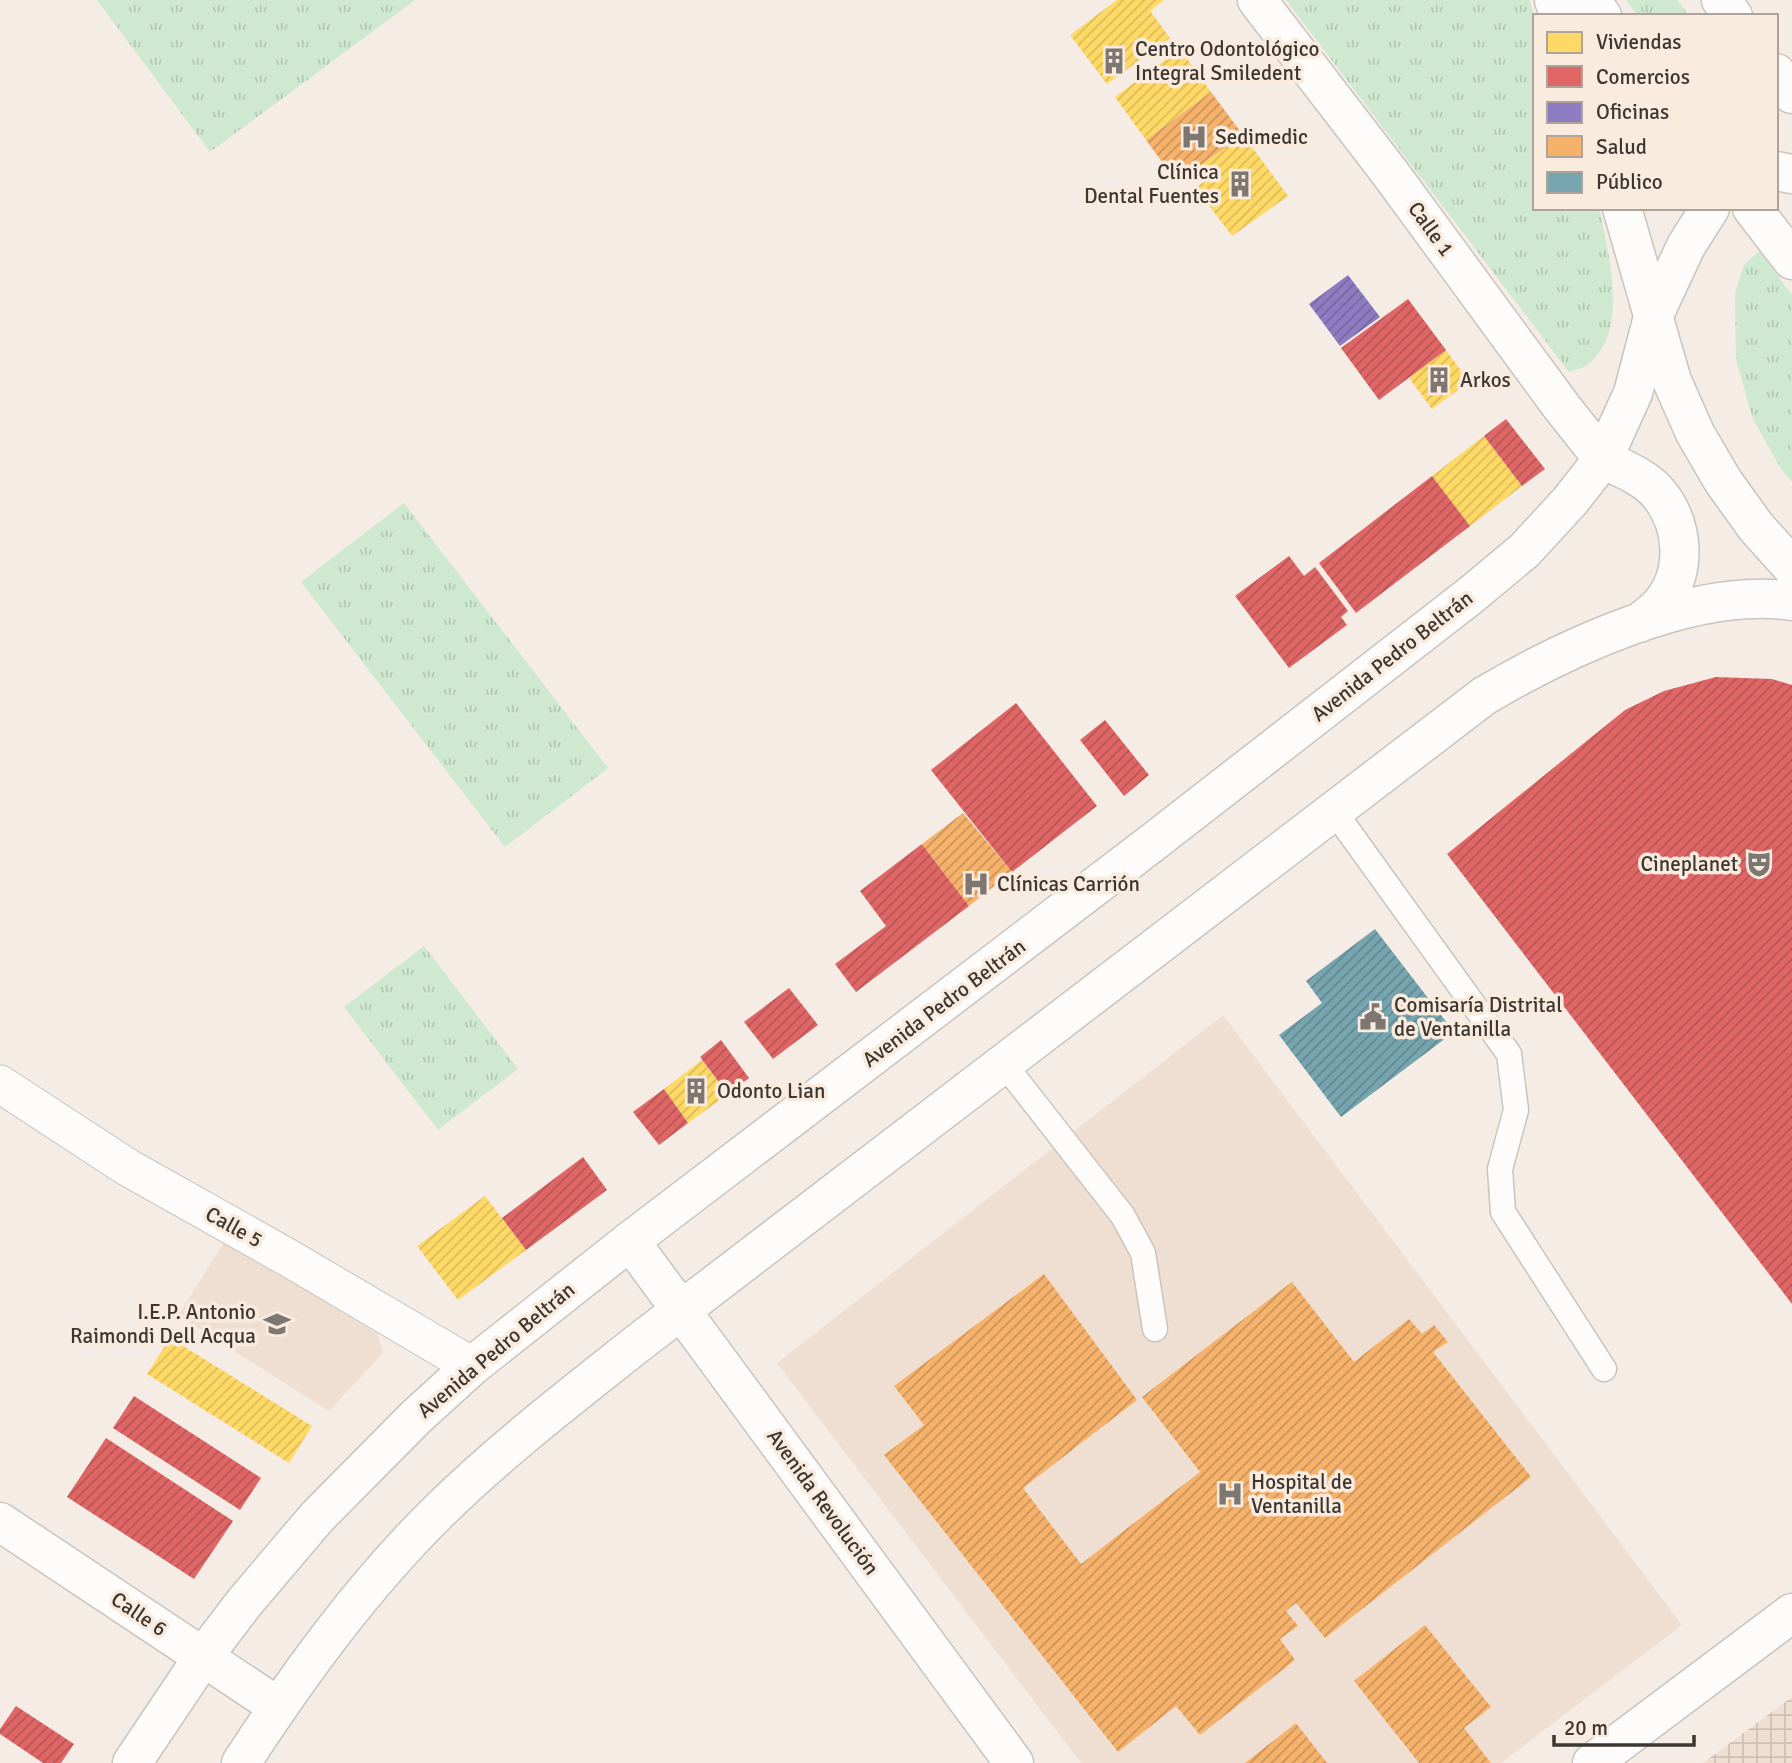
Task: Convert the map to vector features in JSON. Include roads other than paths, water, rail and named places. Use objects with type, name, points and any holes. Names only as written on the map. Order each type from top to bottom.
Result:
[{"type":"main road","name":"Calle 1","points":[[1257,0],[1603,459]]},
{"type":"main road","points":[[1778,76],[1792,94]]},
{"type":"main road","points":[[1623,210],[1672,381],[1695,433],[1723,481],[1756,527],[1792,567]]},
{"type":"main road","name":"Avenida Pedro Beltrán","points":[[132,1763],[203,1657],[244,1603],[317,1517],[407,1425],[472,1366],[630,1241],[890,1045],[1471,595],[1525,550],[1570,501],[1603,459],[1633,393],[1653,317],[1686,246],[1709,210]]},
{"type":"main road","points":[[1754,210],[1792,260]]},
{"type":"main road","points":[[1603,459],[1633,474],[1658,492],[1674,517],[1681,547],[1676,578],[1661,604],[1637,625]]},
{"type":"main road","points":[[241,1763],[277,1706],[373,1583],[437,1513],[508,1446],[1484,696],[1532,667],[1583,643],[1685,609],[1723,603],[1792,601]]},
{"type":"main road","name":"Avenida Revolución","points":[[630,1241],[1014,1763]]},
{"type":"main road","name":"Calle 6","points":[[0,1522],[277,1706]]},
{"type":"main road","points":[[1592,1763],[1792,1613]]},
{"type":"street","name":"Calle 5","points":[[0,1084],[127,1167],[472,1366]]},
{"type":"lane","points":[[1334,811],[1509,1054],[1516,1110],[1500,1169],[1503,1212],[1604,1369]]},
{"type":"lane","points":[[1004,1064],[1123,1216],[1143,1254],[1155,1329]]},
{"type":"place","name":"Centro Odontológico Integral Smiledent","points":[[1114,61]]},
{"type":"place","name":"Sedimedic","points":[[1194,137]]},
{"type":"place","name":"Clínica Dental Fuentes","points":[[1240,184]]},
{"type":"place","name":"Arkos","points":[[1439,380]]},
{"type":"place","name":"Cineplanet","points":[[1759,864]]},
{"type":"place","name":"Clínicas Carrión","points":[[976,884]]},
{"type":"place","name":"Comisaría Distrital de Ventanilla","points":[[1373,1017]]},
{"type":"place","name":"Odonto Lian","points":[[696,1091]]},
{"type":"place","name":"I.E.P. Antonio Raimondi Dell Acqua","points":[[277,1324]]},
{"type":"place","name":"Hospital de Ventanilla","points":[[1230,1494]]}]
